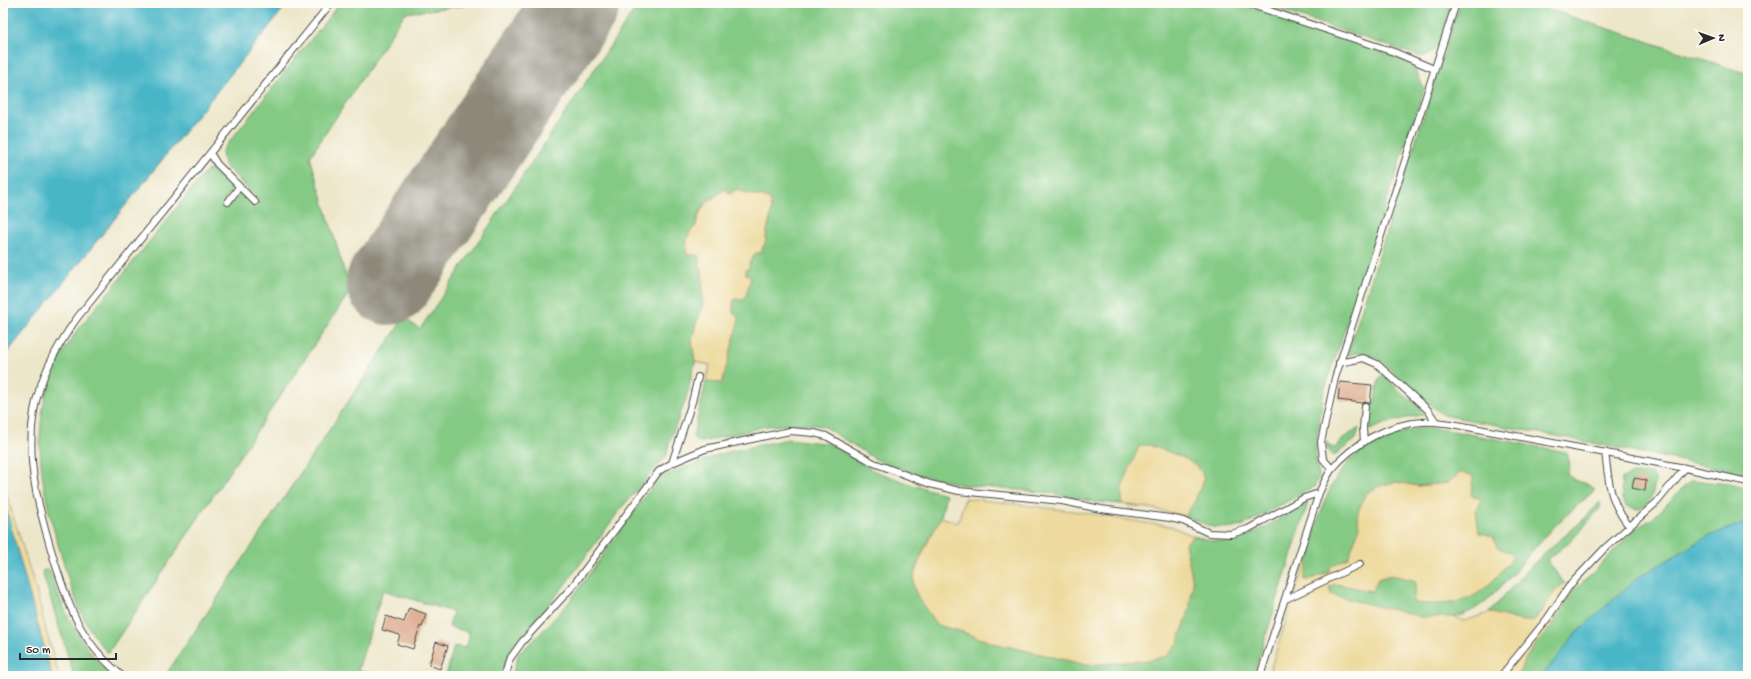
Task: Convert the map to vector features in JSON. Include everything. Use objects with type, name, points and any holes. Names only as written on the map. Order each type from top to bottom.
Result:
[{"type":"lane","points":[[122,676],[109,665],[89,641],[76,620],[66,599],[50,547],[34,483],[31,446],[34,410],[44,374],[64,336],[330,3]]},
{"type":"lane","points":[[1246,3],[1394,52],[1434,69]]},
{"type":"lane","points":[[1332,470],[1323,459],[1321,442],[1328,403],[1339,363],[1456,3]]},
{"type":"lane","points":[[210,153],[217,164],[255,202]]},
{"type":"lane","points":[[228,202],[239,187]]},
{"type":"lane","points":[[1339,363],[1363,358],[1377,364],[1428,410],[1436,422]]},
{"type":"lane","points":[[672,463],[692,402],[698,377]]},
{"type":"lane","points":[[1364,442],[1363,428],[1365,406]]},
{"type":"lane","points":[[1260,676],[1319,494],[1332,470],[1354,448],[1389,429],[1421,422],[1452,424],[1605,452],[1748,482]]},
{"type":"lane","points":[[505,676],[509,660],[522,642],[572,587],[658,471],[672,463],[705,449],[790,431],[814,433],[826,436],[874,463],[930,484],[959,491],[1062,501],[1101,510],[1170,518],[1209,533],[1222,534],[1248,530],[1304,498],[1319,494]]},
{"type":"lane","points":[[1605,452],[1610,491],[1618,512],[1629,526]]},
{"type":"lane","points":[[1501,676],[1547,619],[1570,585],[1605,548],[1657,502],[1685,468]]},
{"type":"lane","points":[[1286,599],[1360,564]]},
{"type":"green space","points":[[340,3],[484,3],[405,13],[310,157],[347,280],[349,293],[108,653],[98,642],[90,629],[71,588],[45,494],[40,445],[41,421],[45,396],[53,372],[65,349],[83,323],[206,171],[217,171],[232,184],[231,192],[224,200],[230,205],[240,193],[242,193],[254,204],[259,200],[224,165],[222,151]]},
{"type":"green space","points":[[639,3],[1238,3],[1405,60],[1416,71],[1424,89],[1323,395],[1315,454],[1319,476],[1314,487],[1244,525],[1233,528],[1212,527],[1185,516],[1192,504],[1188,461],[1180,456],[1166,452],[1122,488],[1122,504],[1095,502],[1051,493],[963,485],[912,473],[877,460],[823,426],[804,424],[767,426],[702,442],[696,441],[693,436],[706,382],[721,383],[739,319],[733,313],[733,302],[738,298],[746,274],[745,270],[756,253],[760,253],[766,241],[770,220],[761,195],[730,194],[725,189],[709,199],[704,205],[700,211],[696,224],[695,253],[698,255],[702,273],[702,309],[692,339],[695,362],[686,399],[669,443],[667,455],[622,507],[561,590],[515,644],[507,658],[501,676],[446,676],[454,646],[464,648],[469,639],[469,632],[449,627],[453,612],[383,590],[358,670],[376,676],[338,676],[329,670],[324,676],[165,676],[404,318],[420,329]]},
{"type":"green space","points":[[1259,3],[1452,3],[1440,43],[1431,53],[1422,57]]},
{"type":"green space","points":[[1460,3],[1529,3],[1748,74],[1748,474],[1443,415],[1412,390],[1379,359],[1362,352],[1347,355]]},
{"type":"green space","points":[[1383,374],[1398,390],[1419,407],[1425,415],[1390,422],[1370,430],[1368,429],[1367,423],[1369,405],[1374,404],[1379,379]]},
{"type":"green space","points":[[1359,428],[1356,439],[1334,456],[1329,451],[1326,441],[1329,446],[1335,448],[1344,438]]},
{"type":"green space","points":[[1421,428],[1447,430],[1566,452],[1570,464],[1567,474],[1573,479],[1592,487],[1595,490],[1539,542],[1506,582],[1494,594],[1482,604],[1468,612],[1454,617],[1428,618],[1398,613],[1331,594],[1329,586],[1335,584],[1372,591],[1378,579],[1390,575],[1414,580],[1416,584],[1413,603],[1431,604],[1459,601],[1471,596],[1491,582],[1513,557],[1508,552],[1497,547],[1493,537],[1479,534],[1476,511],[1471,495],[1447,483],[1418,486],[1395,482],[1358,512],[1359,530],[1348,558],[1321,576],[1310,580],[1303,580],[1313,538],[1322,510],[1329,491],[1338,475],[1349,461],[1362,450],[1379,441]]},
{"type":"green space","points":[[788,439],[830,444],[874,471],[919,487],[946,494],[941,517],[922,553],[916,570],[937,625],[963,632],[993,643],[1087,665],[1149,660],[1193,582],[1185,544],[1194,536],[1217,541],[1231,541],[1260,530],[1308,503],[1253,676],[512,676],[519,653],[533,641],[567,605],[658,478],[723,453]]},
{"type":"green space","points":[[1632,474],[1651,474],[1656,480],[1651,499],[1641,509],[1628,506],[1622,500],[1622,478]]},
{"type":"green space","points":[[1691,480],[1729,484],[1748,489],[1748,676],[1517,676],[1526,658],[1534,646],[1548,631],[1573,591],[1590,576],[1635,529],[1652,519]]},
{"type":"green space","points":[[1600,502],[1600,508],[1572,540],[1547,560],[1564,583],[1555,592],[1549,602],[1533,621],[1526,623],[1513,618],[1489,613],[1524,573],[1582,521]]},
{"type":"green space","points":[[49,569],[66,613],[74,627],[91,653],[113,676],[74,676],[42,571]]},
{"type":"sand","points":[[725,189],[730,194],[737,189],[745,193],[770,200],[771,213],[766,241],[760,253],[756,253],[749,263],[749,269],[745,270],[746,274],[751,277],[745,298],[742,300],[735,299],[733,302],[733,313],[739,319],[722,383],[706,382],[710,365],[695,362],[692,340],[702,309],[702,273],[698,255],[687,255],[687,239],[690,232],[696,226],[700,213],[706,204]]},
{"type":"sand","points":[[1149,445],[1174,454],[1192,463],[1199,468],[1203,475],[1203,482],[1197,493],[1195,501],[1185,516],[1122,504],[1122,488],[1137,451],[1140,446]]},
{"type":"sand","points":[[1462,472],[1473,476],[1471,495],[1482,500],[1476,511],[1479,533],[1486,534],[1491,537],[1497,547],[1508,552],[1513,557],[1481,591],[1460,601],[1431,604],[1413,603],[1416,584],[1414,580],[1390,575],[1378,579],[1372,591],[1335,584],[1329,587],[1331,594],[1343,598],[1422,617],[1454,617],[1464,621],[1490,613],[1529,622],[1539,615],[1558,588],[1564,583],[1573,591],[1548,631],[1534,646],[1526,658],[1517,676],[1457,676],[1453,673],[1439,676],[1268,676],[1315,532],[1304,580],[1308,580],[1329,572],[1331,566],[1348,558],[1359,530],[1358,512],[1365,494],[1380,486],[1395,482],[1418,486],[1447,483]]},
{"type":"sand","points":[[3,483],[36,590],[59,676],[30,676],[3,603]]},
{"type":"sand","points":[[965,498],[1081,512],[1170,526],[1194,536],[1185,544],[1193,582],[1189,611],[1178,643],[1167,656],[1149,660],[1087,665],[993,643],[963,632],[937,625],[918,597],[914,587],[915,571],[941,517],[958,523]]},
{"type":"water","points":[[3,3],[288,3],[3,358]]},
{"type":"water","points":[[3,497],[52,676],[3,676]]},
{"type":"water","points":[[1748,522],[1748,676],[1542,676],[1576,633],[1637,578],[1708,536]]},
{"type":"building","points":[[1340,382],[1372,385],[1370,404],[1366,402],[1362,403],[1338,400]]},
{"type":"building","points":[[1634,478],[1646,480],[1645,491],[1632,488]]},
{"type":"building","points":[[409,608],[426,614],[422,627],[420,626],[413,649],[397,644],[400,635],[382,630],[386,616],[404,622]]},
{"type":"building","points":[[436,642],[448,646],[440,669],[429,665]]},
{"type":"runway","points":[[389,282],[577,3]]}]
